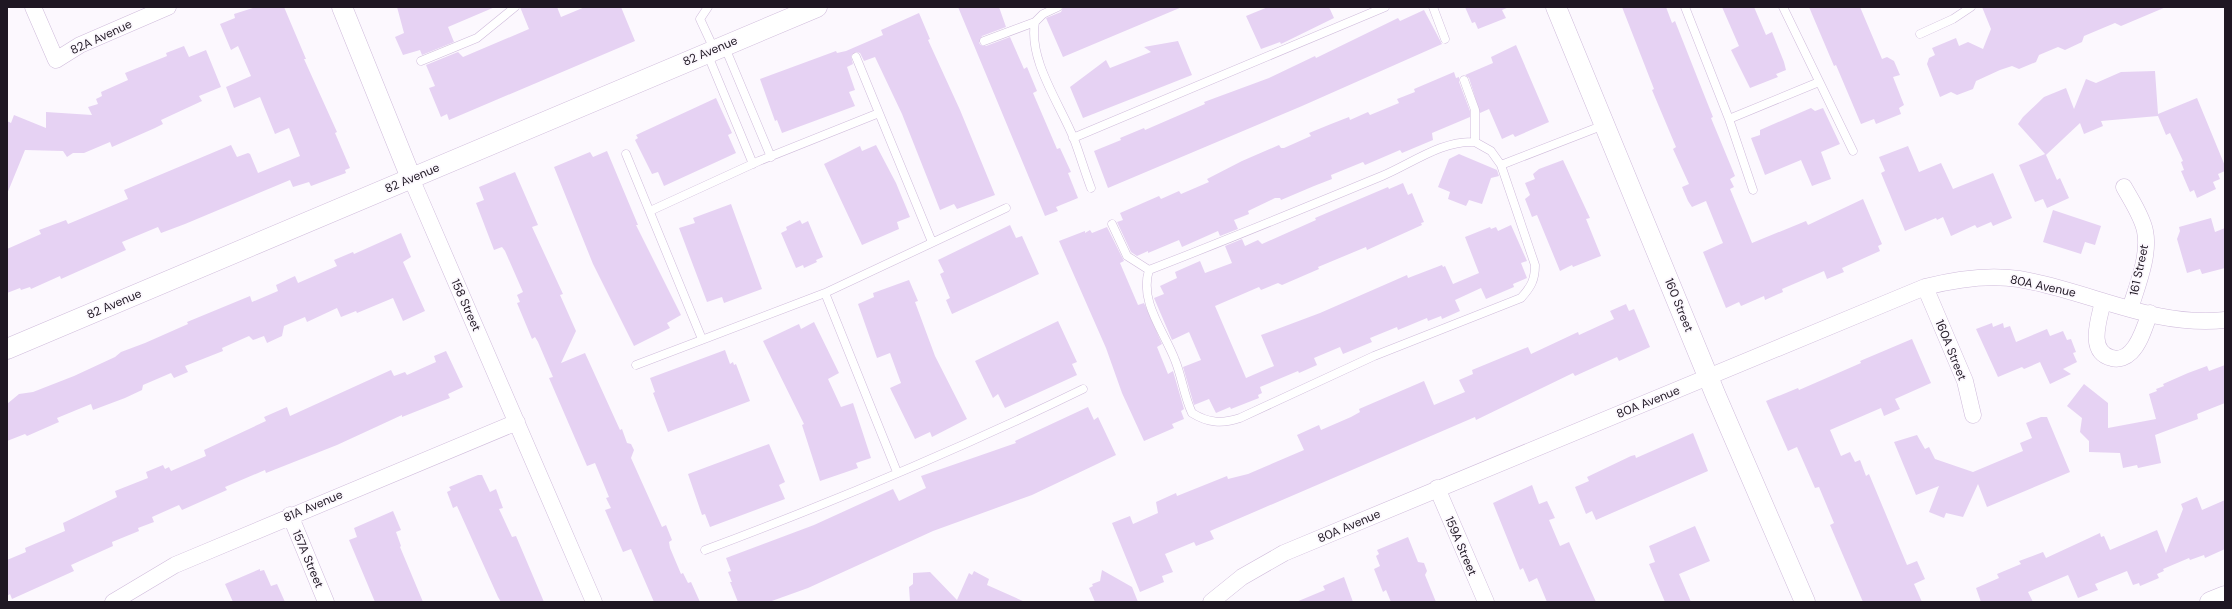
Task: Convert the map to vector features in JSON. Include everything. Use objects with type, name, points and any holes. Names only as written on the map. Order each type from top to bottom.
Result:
[{"type":"street","name":"82A Avenue","points":[[33,7],[56,60],[80,45],[168,7]]},
{"type":"street","name":"158 Street","points":[[342,7],[411,178],[594,602]]},
{"type":"street","name":"82 Avenue","points":[[7,349],[817,7]]},
{"type":"street","name":"160 Street","points":[[1556,7],[1708,377],[1805,602]]},
{"type":"street","name":"161 Street","points":[[2124,187],[2143,222],[2146,239],[2144,257],[2130,309]]},
{"type":"street","name":"80A Avenue","points":[[1211,602],[1242,577],[1284,553],[1925,287],[1972,278],[1996,277],[2019,279],[2064,289],[2130,309],[2150,313],[2181,319],[2225,320]]},
{"type":"street","name":"160A Street","points":[[1925,287],[1965,381],[1973,415]]},
{"type":"street","points":[[2103,301],[2096,333],[2096,343],[2103,353],[2113,359],[2127,356],[2133,351],[2150,313]]},
{"type":"street","name":"81A Avenue","points":[[113,602],[175,565],[517,422]]},
{"type":"street","name":"159A Street","points":[[1438,488],[1486,602]]},
{"type":"street","name":"157A Street","points":[[290,516],[326,602]]},
{"type":"street","points":[[2210,602],[2225,596]]},
{"type":"lane","points":[[421,61],[478,38],[515,7]]},
{"type":"lane","points":[[708,7],[700,18],[771,157]]},
{"type":"lane","points":[[984,42],[1035,22],[1043,14],[1058,7]]},
{"type":"lane","points":[[1073,138],[1385,7]]},
{"type":"lane","points":[[1433,7],[1445,38]]},
{"type":"lane","points":[[1686,7],[1729,119],[1753,190]]},
{"type":"lane","points":[[1783,7],[1853,150]]},
{"type":"lane","points":[[1920,34],[1953,19],[1971,7]]},
{"type":"lane","points":[[1035,22],[1033,33],[1034,46],[1073,138],[1091,188]]},
{"type":"lane","points":[[715,49],[753,164]]},
{"type":"lane","points":[[856,57],[932,242]]},
{"type":"lane","points":[[1464,80],[1475,110],[1475,142]]},
{"type":"lane","points":[[1729,119],[1819,82]]},
{"type":"lane","points":[[650,211],[753,164],[880,113]]},
{"type":"lane","points":[[1501,165],[1605,124]]},
{"type":"lane","points":[[1459,142],[1475,142],[1490,151],[1501,165],[1535,265],[1535,277],[1530,288],[1521,298],[1374,356],[1227,422],[1205,420],[1192,413],[1176,360],[1148,301],[1146,281],[1149,270],[1232,238],[1384,175],[1442,148],[1459,142]]},
{"type":"lane","points":[[626,154],[702,339]]},
{"type":"lane","points":[[636,365],[825,293],[1006,208]]},
{"type":"lane","points":[[1112,224],[1127,256],[1149,270]]},
{"type":"lane","points":[[825,293],[897,472]]},
{"type":"lane","points":[[705,550],[802,514],[897,472],[991,434],[1083,389]]},
{"type":"building","points":[[256,7],[284,7],[306,59],[304,59],[337,132],[335,133],[350,168],[345,170],[346,173],[311,186],[309,182],[293,187],[290,180],[161,233],[158,227],[122,242],[126,250],[61,279],[60,276],[31,289],[30,287],[21,290],[20,288],[7,293],[7,249],[41,234],[39,230],[66,220],[68,224],[128,199],[124,190],[231,145],[237,157],[248,153],[250,154],[258,173],[300,156],[289,128],[275,134],[260,97],[234,108],[226,87],[251,76],[238,46],[231,50],[220,24],[235,18],[234,14]]},
{"type":"building","points":[[397,7],[495,7],[448,27],[454,42],[422,55],[420,50],[403,55],[395,37],[404,33]]},
{"type":"building","points":[[520,7],[557,7],[561,17],[585,7],[621,7],[635,41],[449,120],[447,114],[441,117],[429,88],[435,86],[426,65],[458,52],[463,57],[529,29]]},
{"type":"building","points":[[958,7],[999,7],[1006,27],[982,36],[979,43],[986,46],[1010,37],[1024,69],[1027,67],[1037,91],[1033,93],[1057,149],[1060,148],[1071,172],[1068,173],[1078,198],[1056,207],[1058,211],[1045,216]]},
{"type":"building","points":[[1063,7],[1182,7],[1063,57],[1046,18],[1061,12]]},
{"type":"building","points":[[1268,7],[1329,7],[1334,18],[1281,44],[1280,42],[1261,49],[1246,16]]},
{"type":"building","points":[[1465,7],[1509,7],[1502,10],[1506,18],[1478,29],[1475,22],[1472,23]]},
{"type":"building","points":[[1622,7],[1666,7],[1672,23],[1675,21],[1713,117],[1711,118],[1735,176],[1730,179],[1734,187],[1730,189],[1752,243],[1806,221],[1808,225],[1863,199],[1882,244],[1878,246],[1880,251],[1842,268],[1844,272],[1827,279],[1824,271],[1782,289],[1783,292],[1765,300],[1764,296],[1741,306],[1739,302],[1726,308],[1703,252],[1723,243],[1706,201],[1692,207],[1682,187],[1689,184],[1673,149],[1676,147],[1652,90],[1654,89]]},
{"type":"building","points":[[1722,7],[1754,7],[1766,35],[1772,32],[1786,70],[1776,74],[1778,77],[1750,88],[1731,50],[1739,46]]},
{"type":"building","points":[[1809,7],[1860,7],[1882,59],[1887,57],[1894,61],[1900,75],[1893,77],[1904,105],[1899,108],[1901,114],[1876,124],[1874,119],[1861,124]]},
{"type":"building","points":[[1982,7],[2166,7],[2121,26],[2115,23],[2084,36],[2082,42],[2065,50],[2058,47],[2039,55],[2036,62],[2019,69],[2012,66],[2000,70],[1976,81],[1973,89],[1957,95],[1951,92],[1940,97],[1927,64],[1929,58],[1935,55],[1932,48],[1956,38],[1959,46],[1968,42],[1983,49],[1991,29]]},
{"type":"building","points":[[1424,10],[1442,44],[1302,106],[1108,188],[1094,151],[1121,140],[1120,138],[1144,128],[1145,130],[1205,104],[1204,102],[1269,78],[1315,56],[1316,58],[1398,18],[1400,21]]},
{"type":"building","points":[[919,13],[930,39],[928,40],[960,110],[995,195],[957,209],[954,204],[940,210],[902,114],[875,57],[864,61],[860,53],[856,52],[851,56],[853,64],[847,67],[855,90],[849,92],[855,106],[782,133],[777,120],[775,121],[760,79],[836,51],[837,53],[846,51],[883,35],[881,30]]},
{"type":"building","points":[[1178,41],[1192,75],[1083,118],[1070,87],[1106,60],[1110,68],[1151,52],[1144,47]]},
{"type":"building","points":[[1516,45],[1549,122],[1515,137],[1513,134],[1502,139],[1489,109],[1480,113],[1469,78],[1465,75],[1493,63],[1491,57]]},
{"type":"building","points":[[184,46],[189,57],[206,50],[221,87],[199,96],[202,101],[161,120],[163,124],[112,147],[110,142],[84,153],[73,153],[67,157],[63,151],[25,150],[7,194],[7,121],[11,123],[14,115],[46,128],[46,112],[92,115],[88,107],[98,104],[96,99],[102,96],[101,92],[128,80],[125,73],[167,56],[166,53]]},
{"type":"building","points":[[2155,71],[2158,114],[2197,98],[2225,166],[2225,171],[2218,174],[2220,179],[2213,182],[2216,189],[2197,198],[2194,190],[2190,192],[2181,171],[2184,170],[2181,162],[2183,161],[2170,133],[2166,135],[2158,116],[2101,121],[2103,126],[2084,134],[2080,123],[2046,155],[2057,180],[2060,178],[2069,198],[2047,208],[2043,199],[2035,202],[2019,165],[2045,154],[2018,124],[2023,117],[2044,97],[2066,88],[2074,109],[2086,79],[2096,83],[2121,72]]},
{"type":"building","points":[[1454,72],[1456,78],[1459,77],[1459,82],[1470,111],[1470,117],[1432,133],[1433,140],[1402,153],[1400,150],[1365,165],[1363,162],[1331,175],[1332,179],[1281,200],[1280,198],[1275,198],[1248,211],[1249,214],[1234,220],[1238,229],[1220,236],[1218,231],[1182,247],[1179,240],[1137,256],[1131,252],[1117,222],[1123,220],[1120,213],[1159,196],[1161,199],[1179,191],[1181,194],[1209,182],[1207,179],[1242,161],[1279,145],[1281,148],[1284,148],[1311,136],[1309,133],[1331,124],[1349,117],[1350,120],[1368,112],[1370,115],[1399,103],[1397,99],[1415,92],[1414,89]]},
{"type":"building","points":[[716,98],[732,133],[728,135],[736,153],[664,186],[658,172],[652,174],[635,140],[638,138],[636,135]]},
{"type":"building","points":[[1811,108],[1815,111],[1823,108],[1840,144],[1821,152],[1831,179],[1812,186],[1801,160],[1765,175],[1751,138],[1760,135],[1760,130]]},
{"type":"building","points":[[876,145],[896,183],[910,217],[897,222],[899,229],[862,245],[824,164],[860,146],[862,151]]},
{"type":"building","points":[[1908,146],[1919,172],[1941,163],[1953,189],[1993,173],[2012,218],[1993,226],[1991,222],[1977,228],[1975,225],[1951,236],[1943,217],[1937,220],[1936,218],[1905,231],[1881,173],[1885,171],[1879,157]]},
{"type":"building","points":[[607,151],[638,225],[636,225],[681,315],[667,323],[670,328],[634,346],[593,264],[554,167],[590,152],[593,157]]},
{"type":"building","points":[[1459,154],[1497,170],[1499,176],[1491,178],[1482,204],[1469,200],[1466,206],[1448,199],[1450,192],[1438,187],[1449,159]]},
{"type":"building","points":[[1563,160],[1590,218],[1586,219],[1601,256],[1573,267],[1572,265],[1560,271],[1537,215],[1532,217],[1525,199],[1530,195],[1525,183],[1535,179],[1533,174],[1539,169]]},
{"type":"building","points":[[515,172],[538,225],[532,227],[563,294],[560,295],[576,331],[561,363],[585,353],[620,430],[622,429],[627,443],[631,444],[634,450],[631,458],[662,527],[666,525],[672,540],[669,542],[670,548],[681,574],[683,573],[688,583],[691,582],[700,602],[654,602],[631,549],[623,552],[605,510],[611,508],[606,498],[609,497],[595,463],[587,466],[549,378],[553,377],[538,342],[535,337],[532,339],[517,303],[520,302],[517,295],[523,292],[505,251],[502,247],[494,250],[476,203],[484,200],[479,187]]},
{"type":"building","points":[[1403,183],[1408,195],[1412,193],[1424,222],[1421,223],[1422,225],[1367,250],[1366,247],[1318,267],[1319,269],[1282,285],[1278,283],[1261,290],[1259,287],[1215,306],[1246,378],[1274,366],[1261,335],[1320,313],[1407,275],[1408,278],[1442,265],[1443,267],[1445,266],[1453,284],[1479,273],[1465,237],[1490,227],[1491,229],[1496,227],[1498,231],[1511,225],[1527,261],[1521,263],[1527,278],[1513,284],[1514,287],[1486,299],[1481,288],[1455,300],[1460,311],[1442,319],[1441,316],[1428,321],[1427,318],[1398,330],[1397,327],[1370,338],[1372,342],[1343,354],[1340,347],[1314,358],[1317,365],[1299,373],[1298,371],[1260,387],[1262,393],[1258,395],[1259,398],[1231,409],[1230,407],[1216,413],[1209,399],[1194,405],[1183,367],[1201,360],[1189,332],[1172,340],[1154,298],[1164,294],[1160,286],[1177,278],[1175,272],[1200,261],[1205,273],[1232,263],[1225,246],[1242,239],[1245,246],[1258,240],[1262,244],[1316,220],[1315,218],[1388,187],[1389,189]]},
{"type":"building","points":[[731,204],[762,289],[724,303],[722,297],[707,302],[679,228],[695,223],[693,218]]},
{"type":"building","points":[[2053,210],[2101,226],[2095,245],[2085,242],[2081,254],[2043,242]]},
{"type":"building","points":[[2211,218],[2215,232],[2225,228],[2225,268],[2202,274],[2200,269],[2187,273],[2177,239],[2180,231],[2179,227]]},
{"type":"building","points":[[800,220],[802,224],[808,221],[823,257],[816,260],[817,262],[804,268],[803,265],[796,268],[781,233],[787,230],[786,227]]},
{"type":"building","points":[[1010,225],[1016,238],[1022,236],[1039,274],[952,314],[946,300],[950,298],[940,274],[944,272],[938,260]]},
{"type":"building","points":[[1107,227],[1124,261],[1120,263],[1138,305],[1144,303],[1162,344],[1157,347],[1168,374],[1173,371],[1184,409],[1181,411],[1184,419],[1172,424],[1174,428],[1144,441],[1122,393],[1106,348],[1059,241],[1085,231],[1085,233],[1090,230],[1092,233]]},
{"type":"building","points":[[401,233],[411,257],[403,262],[425,311],[403,321],[393,298],[357,313],[356,311],[341,317],[337,308],[307,322],[305,317],[284,326],[282,336],[267,343],[264,336],[253,340],[249,336],[222,348],[223,351],[185,366],[188,372],[174,378],[171,373],[143,385],[142,390],[125,398],[93,410],[91,404],[57,418],[59,422],[27,436],[25,434],[7,441],[7,404],[19,394],[33,392],[74,376],[115,357],[121,352],[188,324],[187,322],[250,296],[252,302],[278,291],[276,285],[295,276],[298,283],[337,266],[334,260],[353,252],[354,254]]},
{"type":"building","points":[[909,280],[918,301],[915,302],[935,356],[967,419],[932,437],[930,432],[915,439],[890,388],[901,383],[890,353],[877,358],[858,304],[874,297],[873,293]]},
{"type":"building","points":[[1626,304],[1629,311],[1634,309],[1650,347],[1619,361],[1617,357],[1575,376],[1573,373],[1476,420],[1475,417],[1210,531],[1214,539],[1196,546],[1194,542],[1165,554],[1173,572],[1162,576],[1164,582],[1140,592],[1112,523],[1130,516],[1133,524],[1158,513],[1156,502],[1176,493],[1177,496],[1227,476],[1228,479],[1248,474],[1304,450],[1297,435],[1319,425],[1321,430],[1351,417],[1360,412],[1359,409],[1424,381],[1434,405],[1465,392],[1459,380],[1473,374],[1472,370],[1528,347],[1531,354],[1578,332],[1579,335],[1614,319],[1610,311]]},
{"type":"building","points":[[1058,321],[1077,362],[1072,364],[1077,375],[1005,408],[998,394],[993,398],[975,361]]},
{"type":"building","points":[[814,322],[839,373],[828,379],[841,407],[853,403],[871,458],[856,463],[858,468],[820,481],[802,425],[804,424],[763,341],[799,324],[801,329]]},
{"type":"building","points":[[1992,323],[1993,327],[2003,323],[2004,328],[2010,326],[2016,342],[2047,329],[2050,336],[2063,331],[2067,340],[2071,339],[2076,352],[2073,353],[2077,362],[2063,369],[2071,374],[2050,384],[2040,362],[2024,369],[2022,367],[1998,377],[1976,329]]},
{"type":"building","points":[[1912,339],[1931,383],[1895,399],[1900,409],[1884,416],[1881,408],[1830,430],[1841,456],[1850,452],[1855,462],[1860,460],[1866,476],[1869,474],[1907,565],[1917,561],[1925,579],[1914,584],[1922,602],[1863,602],[1830,525],[1834,523],[1819,487],[1815,488],[1797,447],[1788,451],[1766,401],[1798,388],[1799,390],[1861,363],[1860,361]]},
{"type":"building","points":[[725,350],[730,364],[733,362],[734,365],[736,364],[750,401],[668,432],[653,393],[655,392],[650,378]]},
{"type":"building","points":[[446,351],[463,387],[448,394],[450,398],[402,417],[402,415],[337,445],[266,473],[265,470],[225,487],[227,490],[182,510],[179,505],[152,517],[154,522],[138,528],[139,531],[112,542],[113,546],[71,565],[74,571],[12,599],[10,594],[7,596],[7,560],[26,552],[25,548],[65,531],[63,523],[117,497],[115,491],[148,478],[146,472],[163,465],[165,469],[169,467],[171,471],[206,456],[204,450],[266,421],[264,417],[287,407],[290,416],[391,370],[394,376],[405,372],[407,375],[436,362],[434,356]]},
{"type":"building","points":[[2225,365],[2225,403],[2197,414],[2198,419],[2155,435],[2161,463],[2138,468],[2137,465],[2123,468],[2120,453],[2089,452],[2089,441],[2080,432],[2082,418],[2067,406],[2084,384],[2108,403],[2108,428],[2156,419],[2149,394],[2164,386],[2163,384],[2188,373],[2207,366],[2209,371]]},
{"type":"building","points":[[1088,407],[1094,420],[1098,417],[1116,455],[1032,495],[933,531],[808,588],[769,602],[738,602],[730,582],[732,582],[728,572],[731,571],[726,558],[814,525],[893,489],[899,501],[926,488],[921,476],[1016,443],[1015,441]]},
{"type":"building","points":[[2041,417],[2047,417],[2070,472],[1987,507],[1978,484],[1963,517],[1946,513],[1944,518],[1929,512],[1939,486],[1916,495],[1894,442],[1917,435],[1925,449],[1929,447],[1935,459],[1973,472],[2023,451],[2020,443],[2032,438],[2026,423]]},
{"type":"building","points":[[1693,433],[1708,471],[1596,520],[1592,511],[1586,514],[1575,487],[1589,481],[1587,477],[1631,456],[1635,455],[1636,458]]},
{"type":"building","points":[[769,444],[785,482],[779,485],[785,499],[710,527],[705,514],[702,515],[688,474]]},
{"type":"building","points":[[478,475],[482,475],[490,492],[496,489],[503,508],[499,509],[512,537],[516,536],[544,602],[501,602],[498,597],[457,506],[453,508],[447,492],[451,490],[449,487]]},
{"type":"building","points":[[1532,485],[1539,504],[1547,501],[1555,518],[1549,520],[1560,546],[1569,542],[1596,602],[1547,602],[1537,578],[1529,582],[1523,568],[1520,570],[1493,503]]},
{"type":"building","points":[[2197,497],[2202,510],[2225,500],[2225,549],[2205,558],[2204,555],[2190,560],[2189,558],[2163,569],[2164,571],[2157,574],[2159,578],[2140,586],[2139,583],[2133,585],[2127,571],[2095,584],[2098,590],[2078,598],[2068,575],[2028,592],[2033,602],[1981,602],[1976,588],[1999,578],[1997,574],[2021,564],[2019,561],[2043,552],[2046,558],[2100,533],[2101,537],[2104,536],[2110,550],[2157,530],[2166,553],[2183,509],[2181,504]]},
{"type":"building","points":[[393,511],[401,530],[396,532],[401,546],[400,547],[423,602],[375,602],[349,540],[357,537],[354,528]]},
{"type":"building","points":[[1695,526],[1710,561],[1679,574],[1691,602],[1665,602],[1649,564],[1655,562],[1649,546]]},
{"type":"building","points":[[1408,537],[1418,562],[1424,563],[1427,571],[1425,575],[1436,602],[1391,602],[1386,590],[1383,592],[1374,569],[1380,566],[1376,556],[1379,554],[1377,550]]},
{"type":"building","points":[[260,569],[260,571],[264,570],[271,586],[277,584],[285,602],[233,602],[225,584]]},
{"type":"building","points":[[1102,570],[1132,587],[1138,602],[1095,602],[1089,588],[1093,586],[1092,584],[1100,581]]},
{"type":"building","points":[[974,571],[989,579],[987,585],[1025,602],[910,602],[909,587],[913,584],[913,573],[930,572],[957,600],[969,573],[972,575]]},
{"type":"building","points":[[1344,577],[1353,602],[1296,602],[1325,590],[1323,586]]}]
